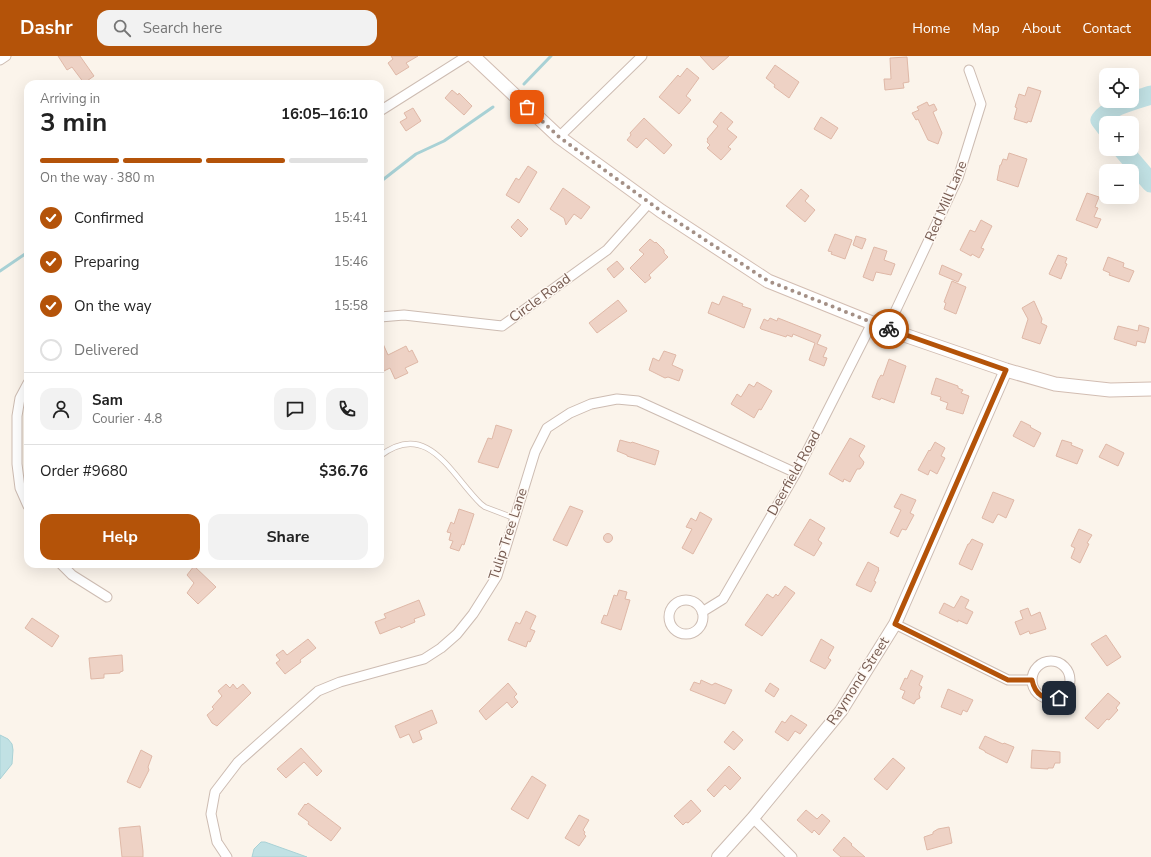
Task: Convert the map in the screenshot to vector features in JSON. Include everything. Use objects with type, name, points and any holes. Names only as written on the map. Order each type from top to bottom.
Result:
[{"type":"main road","points":[[473,56],[559,137],[650,203],[768,281],[887,329],[1006,370],[1055,384],[1110,390],[1151,389]]},
{"type":"street","points":[[0,60],[6,56]]},
{"type":"street","points":[[384,108],[467,56]]},
{"type":"street","points":[[559,137],[642,56]]},
{"type":"street","name":"Red Mill Lane","points":[[887,329],[958,178],[981,104],[969,70]]},
{"type":"street","name":"Circle Road","points":[[384,317],[404,315],[502,326],[607,250],[650,203]]},
{"type":"street","name":"Deerfield Road","points":[[702,612],[722,599],[796,473],[872,323]]},
{"type":"street","name":"Raymond Street","points":[[718,857],[753,818],[842,711],[895,624],[1006,370]]},
{"type":"street","points":[[24,391],[20,398],[17,416],[17,464],[20,488],[24,497]]},
{"type":"street","name":"Tulip Tree Lane","points":[[227,857],[217,842],[211,814],[215,792],[238,762],[318,691],[340,682],[424,659],[441,648],[457,634],[473,614],[497,576],[535,452],[547,428],[570,413],[591,404],[617,400],[638,401],[796,473]]},
{"type":"street","points":[[66,568],[78,579],[106,597]]},
{"type":"street","points":[[895,624],[1008,680],[1032,680]]},
{"type":"street","points":[[1051,661],[1058,662],[1064,667],[1070,680],[1069,687],[1065,693],[1059,698],[1052,699],[1044,698],[1038,694],[1034,688],[1032,680],[1033,673],[1037,667],[1043,663],[1051,661]]},
{"type":"street","points":[[753,818],[792,857]]},
{"type":"lane","points":[[384,453],[393,447],[406,443],[419,444],[426,447],[445,462],[481,504],[514,518]]},
{"type":"water","points":[[0,735],[8,739],[12,744],[13,750],[12,764],[0,779]]},
{"type":"water","points":[[261,842],[265,842],[307,857],[252,857],[254,849]]},
{"type":"building","points":[[58,56],[80,56],[94,76],[88,80],[82,80],[72,67],[67,70]]},
{"type":"building","points":[[391,56],[418,56],[406,63],[409,67],[396,75],[388,63],[393,59]]},
{"type":"building","points":[[700,56],[729,56],[713,70]]},
{"type":"building","points":[[907,57],[909,82],[903,83],[904,88],[885,90],[884,79],[891,79],[890,58]]},
{"type":"building","points":[[775,65],[799,82],[789,98],[774,87],[775,85],[766,78]]},
{"type":"building","points":[[687,68],[699,78],[686,96],[691,100],[679,114],[659,97],[678,75],[680,77]]},
{"type":"building","points":[[1028,87],[1041,91],[1031,122],[1028,121],[1027,123],[1014,119],[1017,108],[1015,107],[1019,94],[1025,96]]},
{"type":"building","points":[[452,90],[458,95],[459,93],[472,106],[464,115],[445,98]]},
{"type":"building","points":[[927,102],[929,106],[934,104],[937,110],[933,112],[942,133],[938,144],[928,140],[918,119],[916,120],[912,113],[919,110],[917,107]]},
{"type":"building","points":[[413,108],[421,121],[406,131],[400,122],[407,118],[404,113]]},
{"type":"building","points":[[721,112],[733,122],[727,129],[737,137],[728,147],[731,149],[721,160],[707,148],[710,145],[707,142],[707,139],[718,126],[713,122]]},
{"type":"building","points":[[821,117],[838,128],[831,139],[814,129]]},
{"type":"building","points":[[644,118],[672,145],[664,154],[646,138],[637,148],[627,140],[631,135],[630,133]]},
{"type":"building","points":[[1009,153],[1027,159],[1018,187],[997,180],[1000,165],[1003,159],[1007,160]]},
{"type":"building","points":[[528,166],[537,172],[519,203],[506,195],[516,178],[519,180]]},
{"type":"building","points":[[563,188],[590,207],[581,219],[574,214],[566,225],[564,218],[550,209]]},
{"type":"building","points":[[801,189],[809,196],[805,201],[815,210],[805,222],[786,206]]},
{"type":"building","points":[[1087,193],[1099,197],[1095,207],[1098,208],[1094,217],[1101,219],[1097,228],[1076,220]]},
{"type":"building","points":[[518,219],[528,229],[521,237],[511,227]]},
{"type":"building","points":[[981,220],[992,226],[981,248],[984,249],[979,258],[972,254],[971,256],[960,250],[970,230],[975,232]]},
{"type":"building","points":[[835,234],[852,240],[845,259],[831,254],[832,252],[828,251]]},
{"type":"building","points":[[856,236],[866,239],[862,249],[853,245]]},
{"type":"building","points":[[650,239],[655,243],[656,242],[664,250],[664,253],[668,257],[649,275],[651,278],[645,283],[630,268],[644,254],[639,250]]},
{"type":"building","points":[[874,247],[887,251],[884,260],[895,264],[891,275],[876,272],[873,281],[863,277]]},
{"type":"building","points":[[1058,255],[1067,258],[1065,263],[1067,264],[1061,279],[1049,274]]},
{"type":"building","points":[[1108,257],[1124,263],[1123,267],[1134,271],[1129,282],[1109,275],[1110,273],[1103,270]]},
{"type":"building","points":[[617,261],[624,269],[614,278],[607,269]]},
{"type":"building","points":[[942,265],[962,274],[958,282],[939,274]]},
{"type":"building","points":[[952,281],[966,287],[956,314],[944,309],[946,303],[944,302]]},
{"type":"building","points":[[723,296],[751,309],[744,328],[708,313],[712,302],[719,305]]},
{"type":"building","points":[[618,300],[627,311],[597,333],[589,323]]},
{"type":"building","points":[[1034,301],[1042,319],[1041,323],[1047,326],[1040,344],[1022,338],[1028,319],[1022,308]]},
{"type":"building","points":[[770,318],[777,321],[778,318],[821,335],[817,344],[827,348],[823,357],[827,358],[824,366],[809,360],[815,343],[793,334],[792,337],[787,335],[786,337],[761,329],[760,328],[764,319],[768,321]]},
{"type":"building","points":[[1139,325],[1149,328],[1145,343],[1137,341],[1136,346],[1114,339],[1118,326],[1138,331]]},
{"type":"building","points":[[384,346],[388,355],[406,346],[409,352],[412,350],[418,362],[405,368],[408,373],[395,379],[390,368],[384,371]]},
{"type":"building","points":[[664,351],[676,355],[672,365],[683,370],[679,381],[668,377],[665,378],[649,370],[653,358],[659,361]]},
{"type":"building","points":[[889,359],[906,366],[894,403],[881,398],[880,400],[872,397],[878,380],[881,375],[883,376]]},
{"type":"building","points":[[936,378],[958,386],[958,388],[963,390],[961,393],[969,396],[963,414],[946,409],[948,403],[940,400],[941,397],[931,394]]},
{"type":"building","points":[[757,382],[772,391],[761,410],[759,409],[754,418],[731,404],[737,394],[741,397],[749,384],[754,387]]},
{"type":"building","points":[[1021,421],[1041,433],[1034,447],[1013,436]]},
{"type":"building","points":[[496,425],[512,430],[498,468],[478,462],[488,438],[492,439]]},
{"type":"building","points":[[850,438],[865,446],[859,456],[864,462],[860,469],[857,469],[850,482],[844,479],[843,482],[829,474]]},
{"type":"building","points":[[620,440],[632,442],[659,451],[655,465],[627,456],[617,451]]},
{"type":"building","points":[[1062,440],[1072,443],[1071,445],[1083,450],[1077,464],[1056,456]]},
{"type":"building","points":[[935,442],[945,448],[941,456],[945,458],[937,474],[930,470],[928,475],[918,470]]},
{"type":"building","points":[[1106,444],[1124,453],[1118,466],[1099,457]]},
{"type":"building","points":[[993,492],[1014,500],[1006,518],[998,514],[993,523],[982,518]]},
{"type":"building","points":[[901,494],[916,500],[910,513],[914,515],[906,530],[902,529],[898,537],[890,533],[901,510],[894,507]]},
{"type":"building","points":[[570,506],[583,511],[567,546],[553,540]]},
{"type":"building","points":[[459,509],[474,514],[464,545],[462,544],[459,551],[450,548],[453,541],[449,540],[451,533],[447,532],[451,522],[454,524]]},
{"type":"building","points":[[700,512],[712,519],[693,554],[682,548],[692,529],[686,527],[691,518],[696,521]]},
{"type":"building","points":[[810,519],[825,528],[818,540],[822,543],[814,556],[794,545]]},
{"type":"building","points":[[1079,529],[1092,535],[1087,543],[1089,544],[1080,563],[1071,558],[1075,548],[1071,546]]},
{"type":"building","points":[[606,534],[610,534],[612,538],[610,542],[606,542],[604,540],[604,536]]},
{"type":"building","points":[[972,539],[983,544],[972,570],[959,564],[968,544]]},
{"type":"building","points":[[868,562],[879,568],[874,581],[876,582],[871,592],[856,585]]},
{"type":"building","points":[[192,568],[196,568],[216,587],[198,604],[187,593],[194,583],[187,575]]},
{"type":"building","points":[[785,586],[795,593],[762,636],[745,625],[767,594],[773,598],[776,594],[778,596]]},
{"type":"building","points":[[619,590],[627,592],[625,599],[630,600],[621,630],[601,623],[604,615],[607,616],[614,595],[617,596]]},
{"type":"building","points":[[961,596],[969,600],[965,608],[973,612],[967,624],[958,620],[958,622],[939,613],[944,603],[954,608]]},
{"type":"building","points":[[419,600],[425,615],[414,619],[415,622],[401,628],[400,626],[380,634],[375,622],[386,618],[384,614]]},
{"type":"building","points":[[1028,608],[1031,616],[1040,612],[1046,629],[1030,634],[1029,631],[1020,635],[1015,622],[1023,619],[1020,611]]},
{"type":"building","points":[[526,611],[536,616],[530,629],[535,631],[526,647],[508,640],[516,622],[520,624]]},
{"type":"building","points":[[32,618],[59,636],[52,647],[25,628]]},
{"type":"building","points":[[1106,635],[1121,657],[1107,666],[1091,644]]},
{"type":"building","points":[[308,639],[316,648],[285,674],[276,663],[280,660],[276,655],[283,650],[287,655]]},
{"type":"building","points":[[821,639],[834,647],[828,658],[831,660],[825,669],[810,661]]},
{"type":"building","points":[[122,655],[123,671],[120,673],[104,674],[104,678],[91,679],[89,658]]},
{"type":"building","points":[[911,670],[923,676],[919,685],[922,687],[919,694],[920,698],[916,700],[914,704],[902,698],[905,691],[900,689]]},
{"type":"building","points":[[701,680],[712,685],[715,683],[732,690],[725,704],[690,690],[694,682],[700,684]]},
{"type":"building","points":[[508,683],[517,694],[514,697],[518,702],[512,708],[507,702],[486,720],[479,711]]},
{"type":"building","points":[[770,683],[779,689],[774,697],[765,691]]},
{"type":"building","points":[[226,684],[230,688],[233,684],[237,689],[243,684],[251,693],[217,726],[212,723],[207,715],[214,709],[212,707],[222,696],[218,691]]},
{"type":"building","points":[[948,689],[973,700],[967,712],[963,710],[961,715],[941,707]]},
{"type":"building","points":[[1108,693],[1120,703],[1116,708],[1118,710],[1098,729],[1085,718]]},
{"type":"building","points":[[432,710],[437,723],[419,731],[422,739],[413,743],[409,734],[400,738],[395,726]]},
{"type":"building","points":[[791,715],[807,725],[800,734],[795,731],[788,741],[775,732],[782,721],[785,723]]},
{"type":"building","points":[[733,731],[743,740],[734,750],[724,742]]},
{"type":"building","points":[[985,736],[1014,747],[1007,763],[979,748]]},
{"type":"building","points":[[301,748],[322,771],[317,776],[304,762],[286,778],[277,769]]},
{"type":"building","points":[[141,750],[152,756],[148,767],[149,770],[140,788],[127,782]]},
{"type":"building","points":[[1032,750],[1060,752],[1060,763],[1055,763],[1053,768],[1048,769],[1031,768]]},
{"type":"building","points":[[893,758],[905,768],[887,790],[874,779]]},
{"type":"building","points":[[729,766],[741,778],[730,790],[725,785],[714,797],[707,790]]},
{"type":"building","points":[[532,776],[546,785],[528,819],[511,809]]},
{"type":"building","points":[[691,800],[701,811],[688,823],[686,822],[683,825],[674,816]]},
{"type":"building","points":[[308,803],[341,828],[331,841],[308,824],[309,822],[298,814],[305,804],[306,805]]},
{"type":"building","points":[[806,810],[817,819],[822,814],[830,821],[819,835],[814,830],[812,833],[797,820]]},
{"type":"building","points":[[579,815],[589,820],[583,830],[586,836],[579,846],[565,838]]},
{"type":"building","points":[[140,826],[143,857],[122,857],[119,828]]},
{"type":"building","points":[[949,827],[952,843],[927,850],[924,837],[933,834],[933,832],[938,829]]},
{"type":"building","points":[[844,837],[865,857],[841,857],[833,850]]},
{"type":"waterway","points":[[524,84],[551,56]]},
{"type":"waterway","points":[[1104,116],[1116,107],[1151,95]]},
{"type":"waterway","points":[[384,179],[416,154],[444,141],[493,107]]},
{"type":"waterway","points":[[1128,156],[1151,183]]},
{"type":"waterway","points":[[0,271],[24,255]]},
{"type":"way so far","points":[[527,107],[559,137],[661,211],[768,281],[889,329]]},
{"type":"route","points":[[889,329],[1006,370],[895,624],[1008,680],[1032,680],[1034,688],[1038,694],[1044,698],[1059,698]]}]
